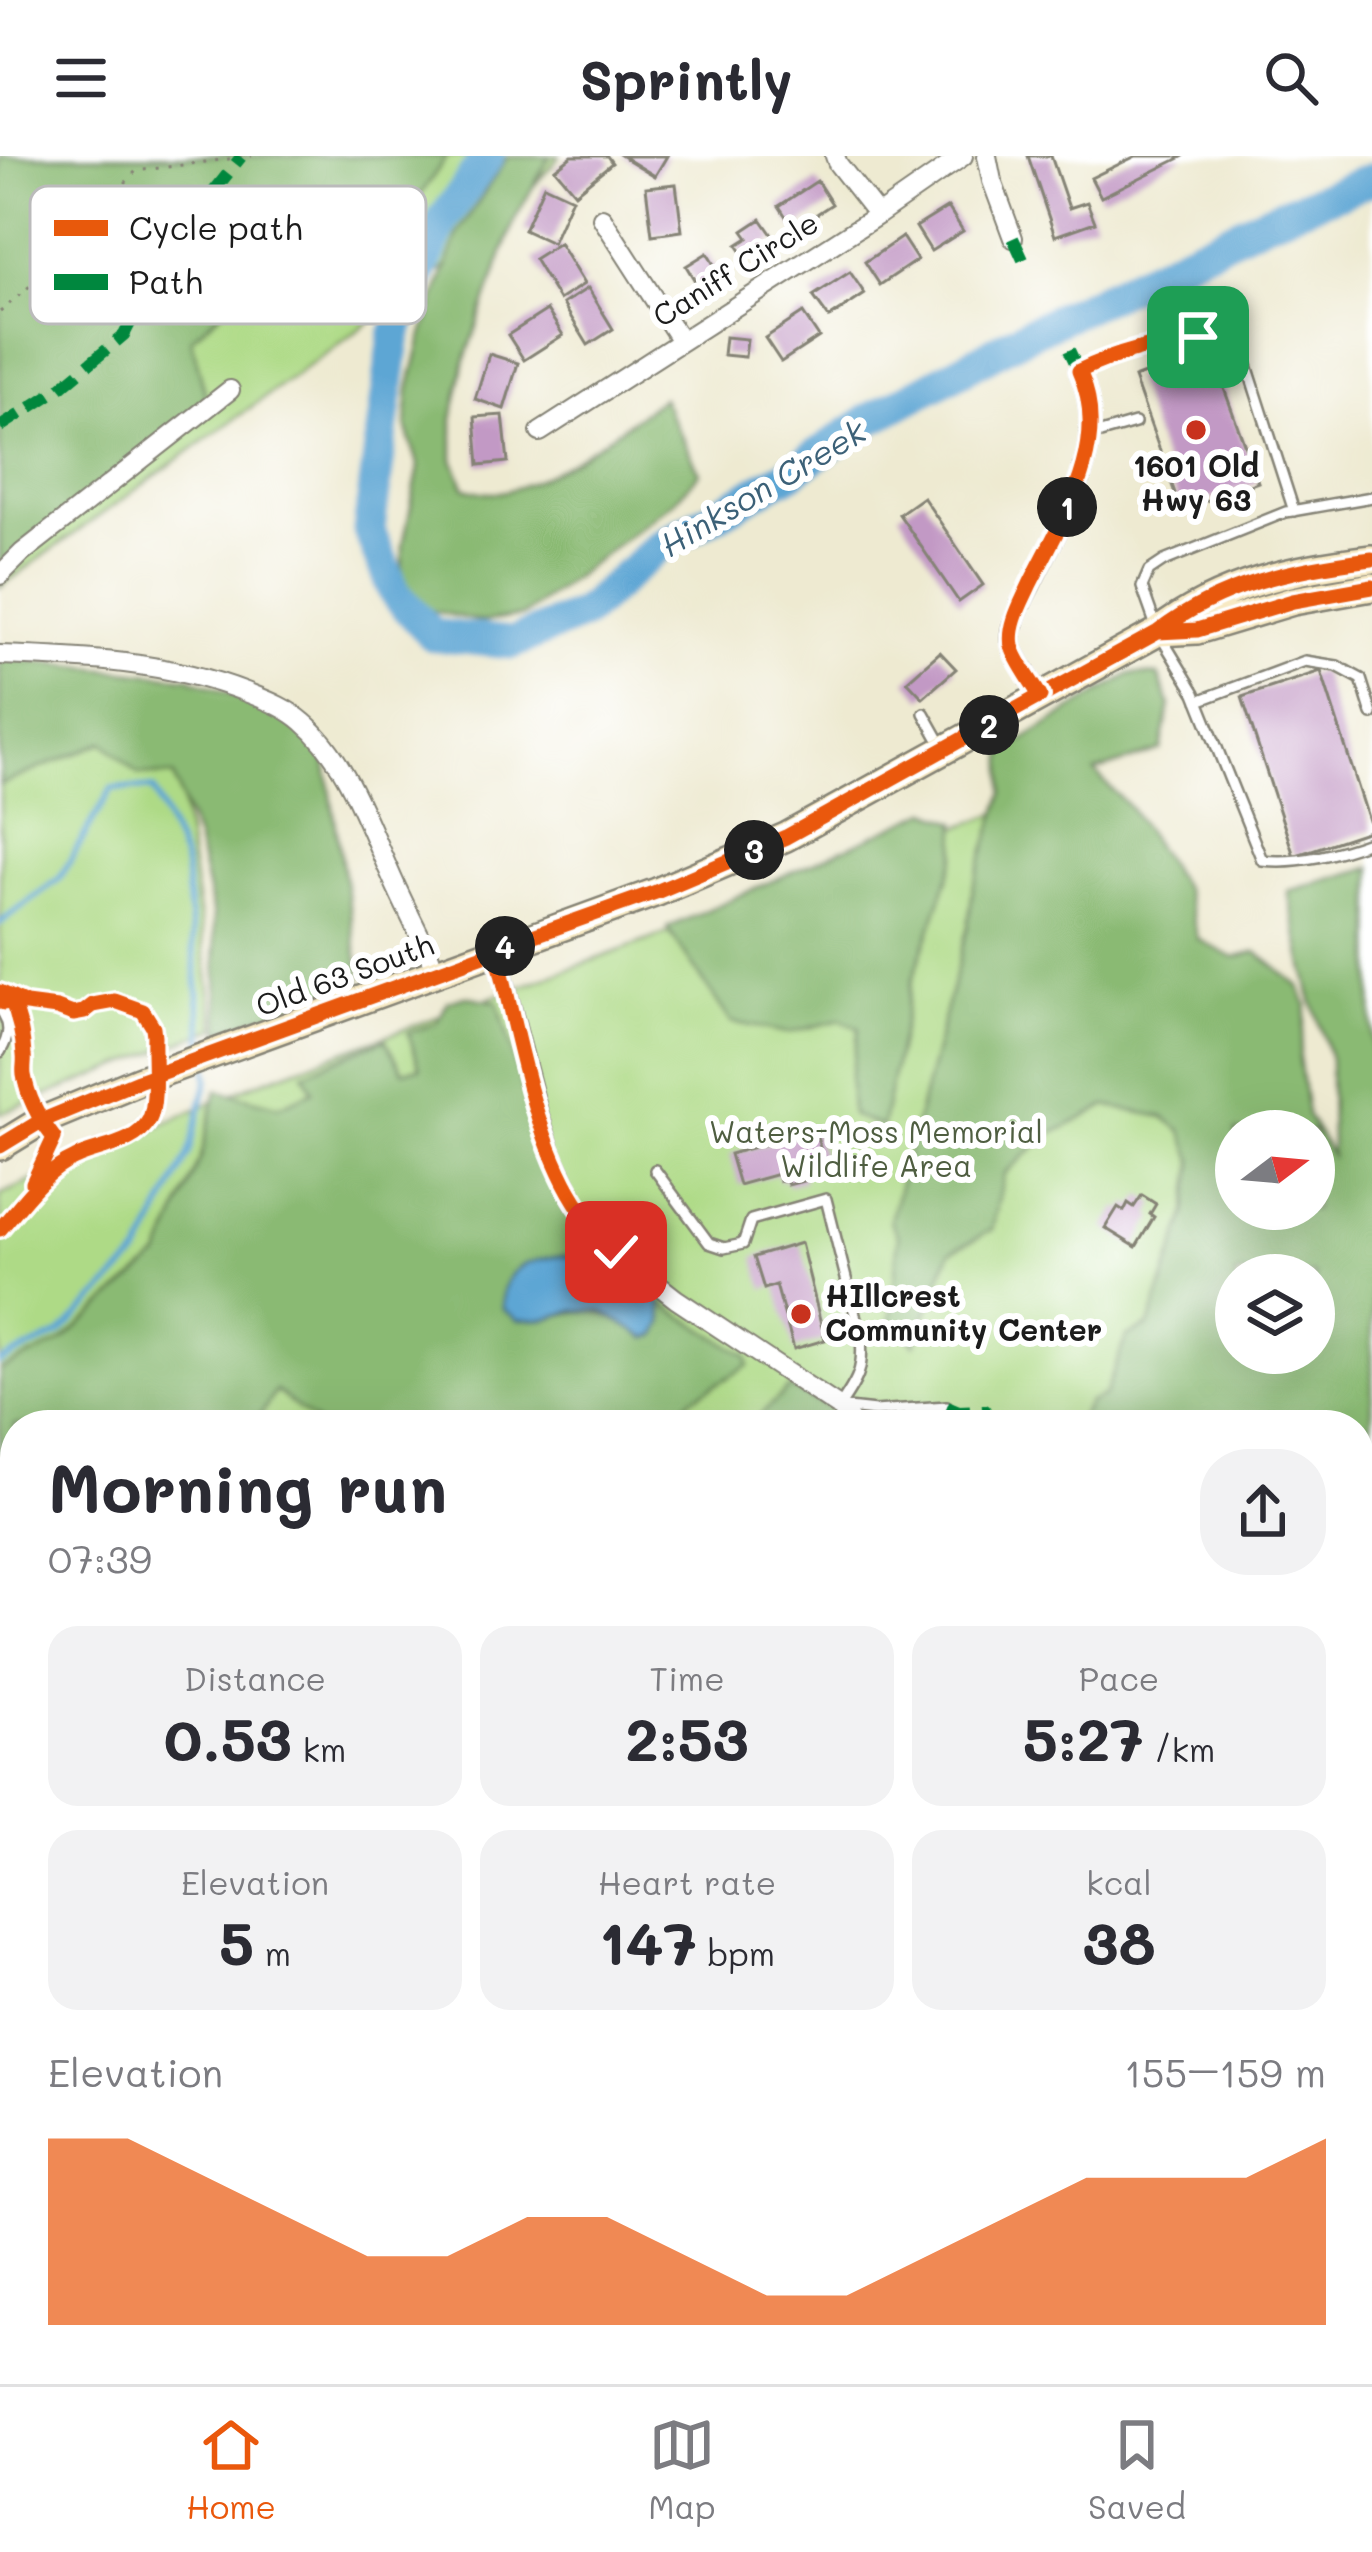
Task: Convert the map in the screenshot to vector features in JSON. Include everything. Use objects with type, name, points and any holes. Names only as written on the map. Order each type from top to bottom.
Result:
[{"type":"main road","name":"Old 63 South","points":[[0,1146],[41,1121],[138,1082],[656,892],[786,837],[1158,632],[1186,610],[1294,570],[1372,559]]},
{"type":"main road","name":"Old 63 South","points":[[1158,632],[1197,630],[1293,601],[1372,586]]},
{"type":"street","points":[[835,156],[878,215]]},
{"type":"street","name":"Caniff Circle","points":[[540,432],[963,156]]},
{"type":"street","points":[[986,156],[1013,238]]},
{"type":"street","points":[[602,218],[681,340]]},
{"type":"street","points":[[1040,696],[1012,646],[1016,615],[1081,478],[1092,416],[1079,371]]},
{"type":"street","points":[[0,575],[230,390]]},
{"type":"street","points":[[0,655],[160,666],[255,695],[304,723],[328,750],[361,805],[434,972]]},
{"type":"street","points":[[496,949],[538,1112],[575,1203],[616,1252],[676,1299],[842,1410]]},
{"type":"lane","points":[[1079,371],[1143,346],[1198,337]]},
{"type":"lane","points":[[1246,362],[1294,511]]},
{"type":"lane","points":[[1090,436],[1135,423]]},
{"type":"lane","points":[[1372,497],[1294,511],[1165,561],[1149,571],[1142,587],[1158,632],[1198,701],[1262,860],[1289,863],[1372,841]]},
{"type":"lane","points":[[1198,701],[1305,661],[1337,666],[1361,679],[1372,714]]},
{"type":"lane","points":[[924,713],[946,750]]},
{"type":"lane","points":[[0,1009],[9,1033],[0,1052]]},
{"type":"lane","points":[[655,1170],[709,1243],[724,1248],[743,1244],[751,1220],[826,1199],[862,1338],[863,1360],[839,1407],[866,1410]]},
{"type":"lane","points":[[889,1410],[947,1406]]},
{"type":"path","points":[[122,186],[136,171],[252,156]]},
{"type":"path","points":[[0,312],[30,286]]},
{"type":"green space","points":[[0,156],[560,156],[491,235],[426,282],[426,186],[30,186],[30,324],[367,324],[0,587]]},
{"type":"green space","points":[[0,156],[447,156],[426,187],[30,186],[30,324],[207,324],[191,339],[207,400],[0,571]]},
{"type":"green space","points":[[508,156],[550,156],[515,219],[464,364],[453,418],[453,459],[465,488],[492,493],[534,481],[581,455],[662,398],[700,473],[674,501],[523,616],[482,622],[423,609],[402,577],[403,545],[419,467],[406,426],[409,389],[422,338],[458,233]]},
{"type":"green space","points":[[0,643],[14,682],[304,734],[182,802],[216,1028],[0,1114]]},
{"type":"green space","points":[[0,658],[190,678],[298,721],[324,752],[361,979],[220,1032],[213,914],[196,839],[173,776],[138,774],[103,742],[0,785]]},
{"type":"green space","points":[[1130,674],[1158,675],[1170,705],[1161,750],[1095,772],[1131,809],[1185,891],[1198,939],[1234,958],[1257,952],[1299,986],[1307,1005],[1299,1057],[1306,1110],[1215,1110],[1215,1230],[1335,1230],[1330,1059],[1310,994],[1288,891],[1372,867],[1372,1410],[1084,1410],[1105,1395],[1126,1337],[1149,1326],[1187,1212],[1194,1162],[1182,1131],[1164,1117],[1106,1106],[1046,1137],[1004,1174],[992,1230],[950,1252],[915,1344],[891,1321],[898,1236],[890,1221],[968,926],[973,887],[1004,792],[1004,752]]},
{"type":"green space","points":[[928,811],[957,822],[956,855],[912,982],[882,1127],[851,1115],[850,1079],[859,1028],[840,1020],[788,1033],[731,1022],[667,928]]},
{"type":"green space","name":"Waters-Moss Memorial Wildlife Area","points":[[1000,812],[1215,1174],[1215,1230],[1236,1230],[1236,1254],[1215,1254],[1216,1374],[1209,1410],[0,1410],[0,1195],[259,1082]]},
{"type":"green space","points":[[465,996],[498,1002],[533,1126],[557,1186],[598,1243],[589,1258],[563,1256],[546,1319],[589,1311],[647,1338],[663,1322],[661,1303],[747,1356],[749,1365],[681,1410],[300,1410],[276,1391],[264,1410],[0,1410],[0,1370],[61,1342],[160,1256],[201,1157],[217,1090],[279,1106],[313,1091],[304,1073],[385,1039],[403,1071],[420,1068],[408,1033],[437,1023],[448,1001]]},
{"type":"green space","points":[[789,1388],[829,1410],[765,1410]]},
{"type":"water","points":[[563,1256],[604,1266],[661,1303],[663,1322],[657,1335],[647,1338],[602,1311],[575,1310],[546,1319],[518,1320],[503,1309],[505,1284],[518,1268]]},
{"type":"building","points":[[572,156],[607,156],[612,163],[575,193],[555,169]]},
{"type":"building","points":[[622,156],[667,156],[655,176]]},
{"type":"building","points":[[1028,156],[1051,156],[1069,208],[1087,202],[1095,222],[1055,236]]},
{"type":"building","points":[[1136,156],[1184,156],[1101,197],[1091,178]]},
{"type":"building","points":[[817,181],[832,204],[794,229],[779,206]]},
{"type":"building","points":[[676,184],[682,231],[652,235],[646,187]]},
{"type":"building","points":[[544,185],[572,198],[552,243],[524,230]]},
{"type":"building","points":[[948,207],[963,231],[931,251],[916,227]]},
{"type":"building","points":[[761,219],[775,239],[746,258],[737,245],[748,238],[743,231]]},
{"type":"building","points":[[902,237],[917,260],[880,285],[865,262]]},
{"type":"building","points":[[559,243],[584,284],[559,300],[534,259]]},
{"type":"building","points":[[707,253],[719,273],[698,286],[686,266]]},
{"type":"building","points":[[850,272],[865,294],[829,318],[813,296]]},
{"type":"building","points":[[588,288],[613,329],[588,345],[563,304]]},
{"type":"building","points":[[547,310],[563,335],[524,360],[508,335]]},
{"type":"building","points":[[803,313],[819,337],[781,362],[765,338]]},
{"type":"building","points":[[725,337],[747,339],[745,357],[723,355]]},
{"type":"building","name":"1601 Old Hwy 63","points":[[1210,350],[1258,482],[1181,510],[1134,378]]},
{"type":"building","points":[[489,354],[518,363],[504,409],[475,399]]},
{"type":"building","points":[[503,415],[508,462],[479,465],[475,417]]},
{"type":"building","points":[[923,497],[983,585],[959,602],[899,514]]},
{"type":"building","points":[[940,652],[956,669],[923,698],[907,681]]},
{"type":"building","points":[[1321,671],[1372,830],[1294,856],[1242,697]]},
{"type":"building","points":[[815,1130],[824,1162],[801,1168],[804,1181],[788,1185],[778,1174],[739,1185],[730,1154]]},
{"type":"building","points":[[1142,1195],[1156,1204],[1150,1214],[1154,1217],[1136,1247],[1105,1228],[1118,1207],[1124,1211],[1128,1203],[1134,1207]]},
{"type":"building","name":"HIllcrest Community Center","points":[[801,1243],[825,1340],[794,1349],[776,1285],[764,1289],[754,1257]]},
{"type":"waterway","name":"Hinkson Creek","points":[[426,261],[443,220],[488,156]]},
{"type":"waterway","name":"Hinkson Creek","points":[[400,324],[369,530],[395,594],[433,635],[512,643],[583,614],[658,547],[790,473],[869,420],[1025,335],[1266,220],[1372,179]]},
{"type":"waterway","points":[[0,923],[60,878],[112,788],[153,789],[184,861],[204,1048]]},
{"type":"waterway","points":[[0,1362],[60,1334],[139,1255],[189,1154],[207,1067]]},
{"type":"marked path","points":[[218,186],[241,157]]},
{"type":"marked path","points":[[1013,238],[1024,262]]},
{"type":"marked path","points":[[0,427],[59,389],[124,335],[130,324]]},
{"type":"marked path","points":[[1069,350],[1079,371]]},
{"type":"marked path","points":[[947,1406],[957,1410]]},
{"type":"cycle path","points":[[0,1146],[41,1121],[138,1081],[657,892],[786,837],[1233,590],[1287,573],[1372,559]]},
{"type":"cycle path","points":[[1158,632],[1197,630],[1293,601],[1372,587]]},
{"type":"cycle path","points":[[0,992],[26,1004],[73,1014],[115,1001],[143,1011],[153,1027],[155,1079],[152,1112],[143,1128],[53,1171],[0,1229]]},
{"type":"cycle path","points":[[4,1003],[10,997],[21,1033],[28,1092],[54,1138],[33,1183]]},
{"type":"place","name":"1601 Old Hwy 63","points":[[1196,430]]},
{"type":"place","name":"HIllcrest Community Center","points":[[801,1314]]},
{"type":"route","points":[[616,1252],[575,1203],[552,1155],[496,949],[656,892],[786,837],[1040,696],[1012,646],[1016,615],[1081,478],[1089,448],[1092,416],[1079,371],[1143,346],[1198,337]]}]
